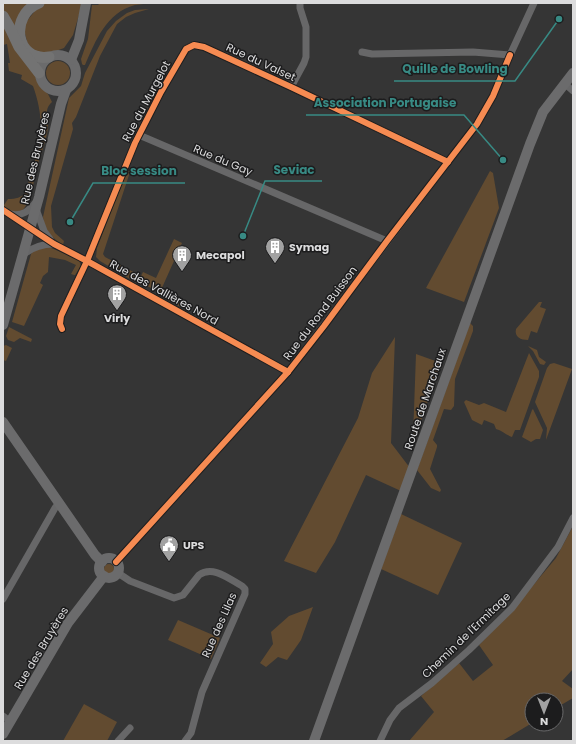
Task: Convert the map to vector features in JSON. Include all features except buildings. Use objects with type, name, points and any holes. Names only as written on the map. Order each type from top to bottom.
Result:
[{"type":"main road","points":[[39,3],[31,8],[22,17],[20,24],[20,37],[26,50],[33,55],[41,58],[49,57]]},
{"type":"main road","points":[[3,16],[18,47],[39,73]]},
{"type":"street","points":[[67,57],[78,40],[86,3]]},
{"type":"street","points":[[291,87],[306,57],[306,27],[300,8],[300,3]]},
{"type":"street","name":"Rue du Rond Buisson","points":[[116,562],[288,372],[479,121],[493,96],[534,3]]},
{"type":"street","name":"Rue du Valset","points":[[194,45],[204,47],[291,87],[448,162]]},
{"type":"street","name":"Rue du Murgelot","points":[[62,329],[60,324],[61,316],[87,261],[139,135],[161,92],[186,49],[194,45]]},
{"type":"street","points":[[362,52],[372,54],[473,52],[510,56]]},
{"type":"street","points":[[49,90],[61,91],[66,90],[71,86],[76,76],[76,70],[67,57],[58,54],[49,57],[40,66],[39,73],[42,82],[53,96],[54,135]]},
{"type":"street","name":"Route de Marchaux","points":[[314,741],[469,319],[530,144],[544,112],[564,83],[573,73]]},
{"type":"street","points":[[564,83],[573,91]]},
{"type":"street","name":"Rue des Bruyères","points":[[3,325],[36,209],[61,104],[66,90]]},
{"type":"street","name":"Rue du Gay","points":[[139,135],[386,242]]},
{"type":"street","points":[[7,213],[15,215],[23,214],[31,208],[39,197]]},
{"type":"street","points":[[36,209],[44,231],[54,244]]},
{"type":"street","points":[[7,213],[22,229],[26,243]]},
{"type":"street","name":"Rue des Vallières Nord","points":[[7,213],[54,244],[288,372]]},
{"type":"street","points":[[23,255],[42,244],[54,244]]},
{"type":"street","points":[[3,422],[95,556],[102,562]]},
{"type":"street","points":[[3,599],[54,508],[59,503]]},
{"type":"street","name":"Chemin de l'Ermitage","points":[[380,741],[390,720],[399,708],[432,683],[469,650],[512,608],[558,547],[573,518]]},
{"type":"street","points":[[111,559],[116,562],[119,569],[118,574],[113,578],[106,578],[101,573],[100,568],[102,562],[111,559]]},
{"type":"street","name":"Rue des Lilas","points":[[118,574],[130,581],[174,598],[183,595],[202,572],[216,572],[245,589],[245,594],[202,692],[190,733],[186,741]]},
{"type":"street","name":"Rue des Bruyères","points":[[3,734],[7,719],[68,623],[104,576]]},
{"type":"street","points":[[118,741],[130,728]]},
{"type":"shaded area","points":[[3,3],[33,3],[17,30],[3,12]]},
{"type":"shaded area","points":[[46,3],[81,3],[82,5],[73,35],[64,48],[45,55],[29,49],[23,26],[38,7]]},
{"type":"shaded area","points":[[100,3],[152,4],[135,5],[116,14],[103,29],[93,46],[85,65],[83,65],[81,59],[88,39],[92,5],[98,5]]},
{"type":"shaded area","points":[[149,9],[126,17],[117,24],[100,56],[76,117],[72,123],[73,129],[51,206],[52,227],[55,233],[64,241],[63,245],[55,240],[49,233],[45,226],[43,217],[69,98],[81,86],[85,73],[107,31],[116,21],[127,13],[135,10]]},
{"type":"shaded area","points":[[3,22],[35,71],[37,81],[48,94],[52,102],[47,111],[47,134],[29,199],[24,209],[19,212],[12,213],[4,207],[4,205],[8,199],[18,198],[26,192],[41,136],[41,123],[39,107],[33,86],[21,79],[22,75],[9,71],[8,63],[10,63],[7,44],[3,45]]},
{"type":"shaded area","points":[[58,61],[63,62],[69,68],[69,78],[63,84],[58,85],[53,84],[47,78],[46,73],[47,68],[53,62]]},
{"type":"shaded area","points":[[131,169],[103,254],[105,257],[141,276],[143,272],[156,278],[174,239],[182,243],[161,290],[167,293],[166,296],[184,305],[182,308],[159,295],[157,290],[135,282],[100,261],[96,257],[97,248],[126,173]]},
{"type":"shaded area","points":[[490,171],[493,173],[499,208],[464,302],[426,288]]},
{"type":"shaded area","points":[[49,247],[79,260],[81,266],[74,275],[71,274],[76,265],[65,260],[49,257],[48,272],[43,276],[40,283],[43,285],[24,326],[12,322],[31,254],[37,249]]},
{"type":"shaded area","points":[[539,302],[542,302],[540,307],[546,309],[537,333],[531,331],[528,340],[521,339],[516,334],[516,329]]},
{"type":"shaded area","points":[[470,323],[473,326],[473,331],[455,379],[454,406],[451,410],[444,409],[433,440],[437,447],[430,469],[441,490],[440,492],[431,488],[417,470]]},
{"type":"shaded area","points":[[9,327],[32,339],[31,342],[20,338],[14,342],[8,340],[6,336]]},
{"type":"shaded area","points":[[395,337],[391,443],[410,468],[401,491],[366,475],[335,542],[316,573],[284,561],[358,418],[372,373]]},
{"type":"shaded area","points":[[6,345],[12,348],[6,361],[3,360],[3,346]]},
{"type":"shaded area","points":[[528,346],[537,350],[539,357],[546,362],[544,365],[540,364],[533,351]]},
{"type":"shaded area","points":[[529,353],[539,371],[539,377],[520,430],[515,430],[512,437],[496,429],[494,424],[484,420],[482,425],[472,420],[464,402],[466,400],[479,405],[484,403],[506,412]]},
{"type":"shaded area","points":[[416,354],[441,363],[415,438],[413,437]]},
{"type":"shaded area","points":[[554,363],[572,369],[546,440],[547,428],[535,402],[547,368],[550,364]]},
{"type":"shaded area","points":[[533,409],[543,430],[540,439],[536,439],[531,442],[522,437]]},
{"type":"shaded area","points":[[401,514],[462,543],[438,595],[381,569]]},
{"type":"shaded area","points":[[573,526],[573,669],[562,681],[573,689],[573,698],[564,703],[564,692],[524,692],[524,728],[502,741],[409,741],[434,712],[421,696],[459,663],[473,681],[493,665],[479,645],[509,614],[556,558]]},
{"type":"shaded area","points":[[107,564],[111,564],[113,565],[113,573],[107,574],[104,571],[104,567]]},
{"type":"shaded area","points":[[313,607],[301,640],[287,660],[278,657],[266,667],[260,663],[273,644],[271,632],[289,616]]},
{"type":"shaded area","points":[[178,620],[220,638],[211,659],[168,640]]},
{"type":"shaded area","points":[[84,704],[117,722],[107,741],[63,741]]},
{"type":"cycle path","points":[[62,329],[60,324],[61,316],[87,261],[135,143],[161,92],[186,49],[194,45],[204,47],[291,87],[448,162]]},
{"type":"cycle path","points":[[116,562],[288,372],[324,326],[477,124],[493,96],[510,55]]},
{"type":"cycle path","points":[[3,210],[54,244],[288,372]]},
{"type":"place","name":"Quille de Bowling","points":[[559,19]]},
{"type":"place","name":"Association Portugaise","points":[[503,160]]},
{"type":"place","name":"Bloc session","points":[[70,222]]},
{"type":"place","name":"Seviac","points":[[243,236]]},
{"type":"place","name":"Symag","points":[[275,264]]},
{"type":"place","name":"Mecapol","points":[[182,272]]},
{"type":"place","name":"Virly","points":[[117,311]]},
{"type":"place","name":"UPS","points":[[169,562]]}]
